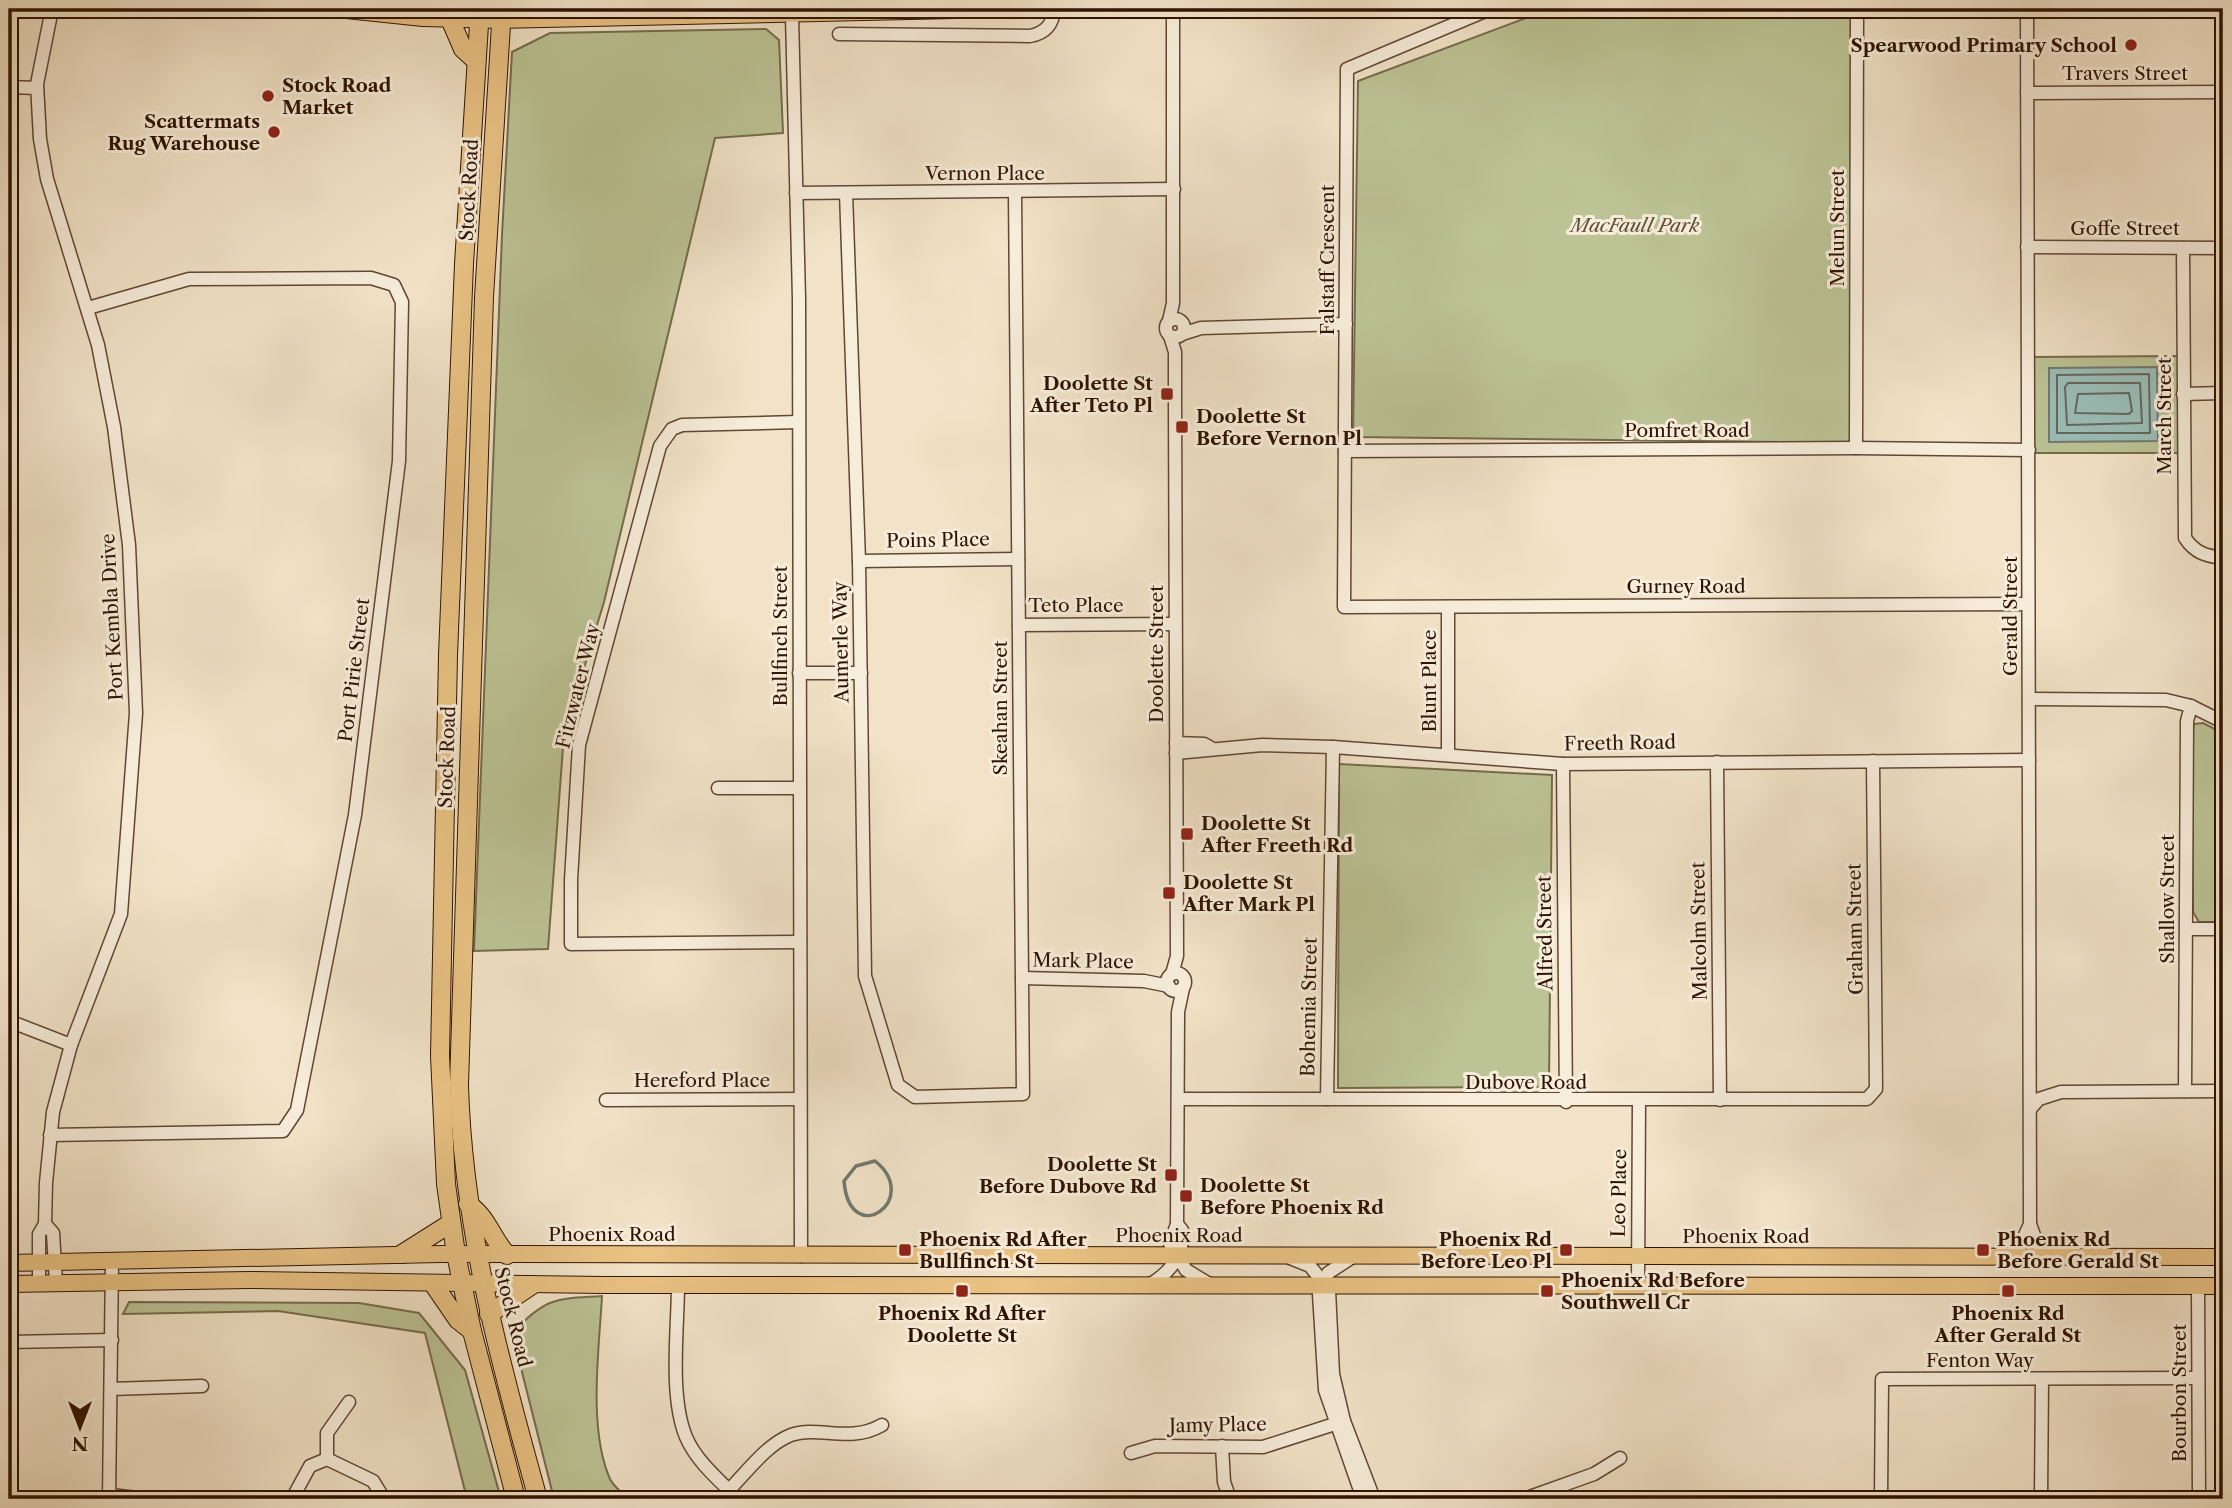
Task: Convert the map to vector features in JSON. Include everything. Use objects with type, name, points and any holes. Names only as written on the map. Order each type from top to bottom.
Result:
[{"type":"highway","name":"Stock Road","points":[[479,14],[448,641],[440,998],[441,1102],[451,1223],[461,1284],[516,1499]]},
{"type":"highway","name":"Stock Road","points":[[501,14],[484,297],[459,1052],[460,1115],[468,1205],[482,1284],[538,1499]]},
{"type":"highway","points":[[450,19],[463,49],[476,61]]},
{"type":"highway","points":[[468,1205],[483,1215],[493,1239],[507,1255]]},
{"type":"highway","points":[[402,1254],[451,1223]]},
{"type":"highway","points":[[434,1284],[458,1320],[472,1331]]},
{"type":"highway","points":[[489,1314],[532,1285]]},
{"type":"main road","points":[[337,9],[450,19],[479,14],[792,16],[1001,9]]},
{"type":"main road","name":"Phoenix Road","points":[[9,1263],[402,1254],[2223,1257]]},
{"type":"main road","points":[[9,1284],[249,1280],[532,1285],[2223,1286]]},
{"type":"street","name":"Port Kembla Drive","points":[[39,1283],[40,1234],[45,1224],[50,1135],[71,1045],[121,914],[136,713],[125,503],[107,384],[88,307],[47,179],[40,139],[37,88],[52,9]]},
{"type":"street","points":[[839,34],[1030,36],[1039,34],[1051,25],[1054,9]]},
{"type":"street","name":"Doolette Street","points":[[1173,9],[1173,303],[1177,328],[1177,956],[1174,981],[1178,1012],[1178,1099],[1177,1224],[1170,1244],[1176,1256]]},
{"type":"street","name":"Falstaff Crescent","points":[[1344,607],[1347,69],[1490,9]]},
{"type":"street","name":"Melun Street","points":[[1856,448],[1857,9]]},
{"type":"street","name":"Gerald Street","points":[[2027,9],[2030,1224]]},
{"type":"street","name":"Bullfinch Street","points":[[792,16],[798,422],[801,1256]]},
{"type":"street","points":[[9,87],[37,88]]},
{"type":"street","name":"Travers Street","points":[[2027,93],[2223,92]]},
{"type":"street","name":"Vernon Place","points":[[796,193],[1174,190]]},
{"type":"street","name":"Skeahan Street","points":[[898,1085],[915,1097],[1023,1094],[1015,192]]},
{"type":"street","name":"Aumerle Way","points":[[846,193],[859,561],[865,976],[898,1085]]},
{"type":"street","name":"Goffe Street","points":[[2027,247],[2223,248]]},
{"type":"street","name":"March Street","points":[[2183,248],[2185,538],[2191,548],[2205,555],[2223,558]]},
{"type":"street","name":"Port Pirie Street","points":[[50,1135],[283,1131],[297,1110],[355,815],[400,461],[402,302],[394,285],[371,278],[189,279],[88,307]]},
{"type":"street","points":[[1177,328],[1346,324]]},
{"type":"street","points":[[2183,394],[2223,393]]},
{"type":"street","name":"Fitzwater Way","points":[[798,422],[682,425],[672,429],[660,446],[579,746],[571,880],[571,944],[800,942]]},
{"type":"street","name":"Pomfret Road","points":[[1345,452],[1856,448],[2029,450]]},
{"type":"street","name":"Poins Place","points":[[859,561],[1018,559]]},
{"type":"street","name":"Gurney Road","points":[[1344,607],[2028,604]]},
{"type":"street","name":"Blunt Place","points":[[1448,607],[1448,755]]},
{"type":"street","name":"Teto Place","points":[[1019,625],[1175,624]]},
{"type":"street","points":[[799,673],[861,673]]},
{"type":"street","points":[[2030,699],[2166,700],[2191,706],[2223,722]]},
{"type":"street","name":"Shallow Street","points":[[2185,1091],[2187,721],[2191,706]]},
{"type":"street","name":"Freeth Road","points":[[1176,748],[1203,744],[1211,748],[1333,747],[1563,764],[2029,760]]},
{"type":"street","name":"Bohemia Street","points":[[1327,1099],[1333,747]]},
{"type":"street","name":"Graham Street","points":[[1871,1094],[1876,1089],[1873,761]]},
{"type":"street","name":"Malcolm Street","points":[[1717,762],[1720,1100]]},
{"type":"street","name":"Alfred Street","points":[[1563,764],[1566,1101]]},
{"type":"street","points":[[718,788],[799,788]]},
{"type":"street","points":[[2187,929],[2223,929]]},
{"type":"street","name":"Mark Place","points":[[1022,978],[1174,981]]},
{"type":"street","points":[[9,1021],[71,1045]]},
{"type":"street","points":[[2031,1068],[2035,1079],[2061,1092]]},
{"type":"street","points":[[2031,1108],[2039,1100],[2061,1092],[2223,1091]]},
{"type":"street","name":"Dubove Road","points":[[1178,1099],[1639,1101],[1867,1099],[1871,1094]]},
{"type":"street","name":"Hereford Place","points":[[606,1100],[799,1099]]},
{"type":"street","name":"Leo Place","points":[[1638,1286],[1639,1101]]},
{"type":"street","name":"Port Kembla Drive","points":[[45,1224],[53,1233],[56,1283]]},
{"type":"street","points":[[2005,1256],[2020,1246],[2030,1224]]},
{"type":"street","points":[[2030,1224],[2038,1246],[2054,1257]]},
{"type":"street","points":[[1176,1256],[1186,1270],[1211,1285]]},
{"type":"street","points":[[1149,1285],[1170,1270],[1176,1256]]},
{"type":"street","points":[[1285,1256],[1310,1266],[1331,1297],[1333,1374],[1340,1422],[1363,1499]]},
{"type":"street","points":[[1323,1284],[1328,1273],[1354,1256]]},
{"type":"street","points":[[112,1261],[110,1497],[147,1499]]},
{"type":"street","points":[[678,1285],[680,1415],[686,1437],[700,1459],[733,1495],[774,1446],[792,1435],[866,1434],[882,1425]]},
{"type":"street","name":"Bourbon Street","points":[[2199,1286],[2199,1499]]},
{"type":"street","points":[[9,1342],[112,1339]]},
{"type":"street","name":"Fenton Way","points":[[1881,1499],[1882,1379],[2197,1378]]},
{"type":"street","points":[[2041,1499],[2042,1380]]},
{"type":"street","points":[[111,1389],[202,1386]]},
{"type":"street","points":[[327,1459],[327,1433],[349,1402]]},
{"type":"street","points":[[1340,1422],[1374,1499]]},
{"type":"street","name":"Jamy Place","points":[[1131,1453],[1155,1446],[1263,1447],[1340,1422]]},
{"type":"street","points":[[1222,1446],[1224,1482],[1230,1499]]},
{"type":"street","points":[[1524,1499],[1594,1474],[1620,1458]]},
{"type":"street","points":[[292,1499],[310,1466],[327,1459],[373,1481],[384,1499]]},
{"type":"green space","name":"MacFaull Park","points":[[1550,9],[1852,9],[1853,443],[1353,437],[1358,81]]},
{"type":"green space","points":[[766,29],[779,40],[783,133],[715,138],[604,602],[564,734],[548,949],[474,951],[502,235],[512,52],[550,33]]},
{"type":"green space","points":[[2178,356],[2179,453],[2033,453],[2033,357]]},
{"type":"green space","points":[[2203,723],[2223,733],[2223,922],[2199,922],[2193,912],[2192,737],[2194,724]]},
{"type":"green space","points":[[1339,764],[1552,775],[1549,1087],[1338,1088]]},
{"type":"green space","points":[[602,1296],[597,1364],[599,1437],[610,1479],[629,1499],[554,1499],[520,1364],[518,1327],[547,1304]]},
{"type":"green space","points":[[129,1302],[359,1303],[419,1313],[465,1370],[501,1499],[467,1499],[425,1333],[278,1311],[123,1314]]},
{"type":"water","points":[[2157,367],[2158,441],[2049,442],[2049,368]]},
{"type":"waterway","points":[[875,1161],[888,1176],[891,1190],[888,1202],[880,1212],[869,1215],[858,1213],[849,1202],[844,1181],[856,1166],[875,1161]]},
{"type":"place","name":"Spearwood Primary School","points":[[2131,45]]},
{"type":"place","name":"Stock Road Market","points":[[268,96]]},
{"type":"place","name":"Scattermats Rug Warehouse","points":[[274,132]]},
{"type":"place","name":"Doolette St After Teto Pl","points":[[1167,394]]},
{"type":"place","name":"Doolette St Before Vernon Pl","points":[[1182,427]]},
{"type":"place","name":"Doolette St After Freeth Rd","points":[[1187,834]]},
{"type":"place","name":"Doolette St After Mark Pl","points":[[1169,893]]},
{"type":"place","name":"Doolette St Before Dubove Rd","points":[[1171,1175]]},
{"type":"place","name":"Doolette St Before Phoenix Rd","points":[[1186,1196]]},
{"type":"place","name":"Phoenix Rd After Bullfinch St","points":[[905,1250]]},
{"type":"place","name":"Phoenix Rd Before Leo Pl","points":[[1566,1250]]},
{"type":"place","name":"Phoenix Rd Before Gerald St","points":[[1983,1250]]},
{"type":"place","name":"Phoenix Rd After Doolette St","points":[[962,1291]]},
{"type":"place","name":"Phoenix Rd Before Southwell Cr","points":[[1547,1291]]},
{"type":"place","name":"Phoenix Rd After Gerald St","points":[[2008,1291]]}]
